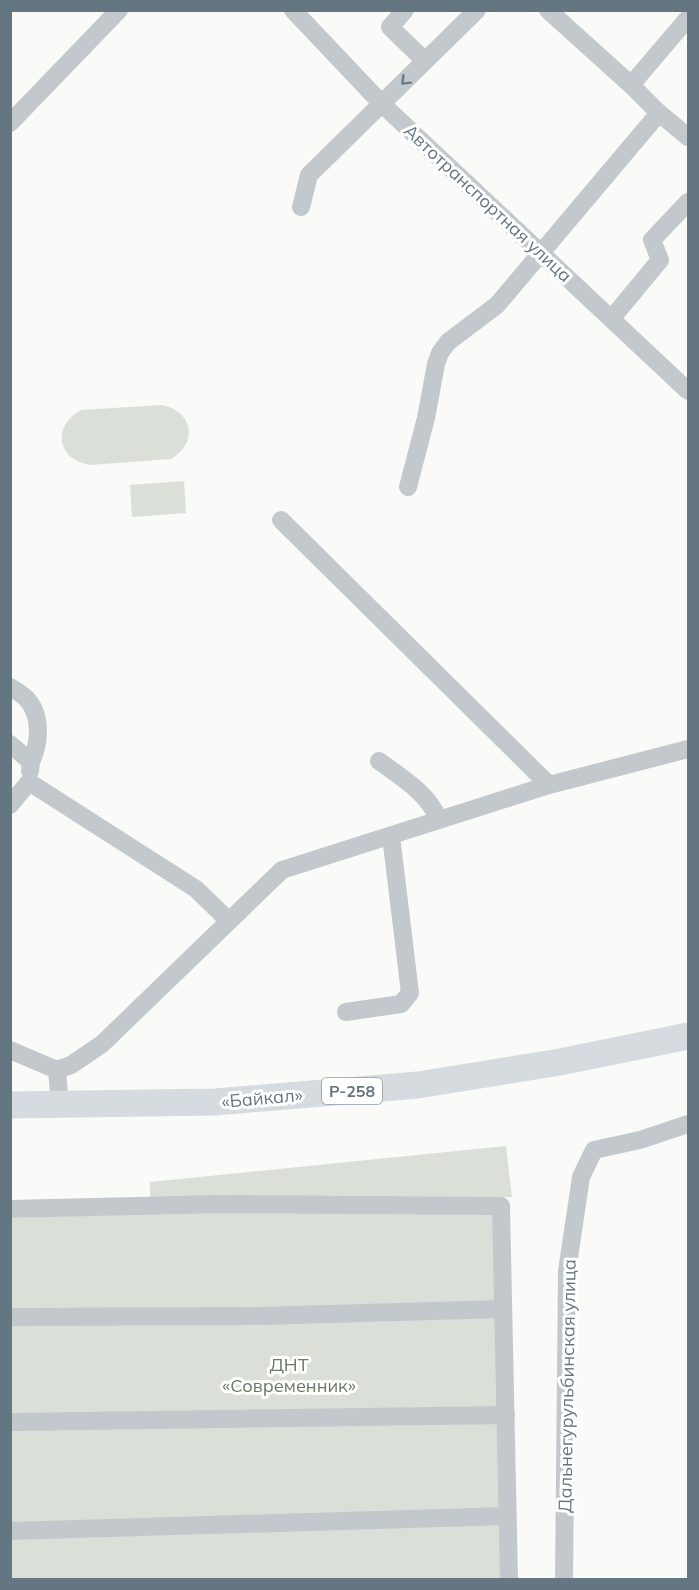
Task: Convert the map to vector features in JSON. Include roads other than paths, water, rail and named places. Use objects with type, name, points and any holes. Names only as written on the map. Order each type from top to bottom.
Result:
[{"type":"highway","name":"«Байкал»","points":[[10,1105],[215,1102],[418,1085],[560,1062],[688,1036]]},
{"type":"street","points":[[10,123],[119,10]]},
{"type":"street","name":"Автотранспортная улица","points":[[293,10],[382,104],[688,391]]},
{"type":"street","points":[[405,10],[390,27],[425,61]]},
{"type":"street","points":[[548,10],[688,137]]},
{"type":"street","points":[[301,207],[309,175],[425,61],[464,15]]},
{"type":"street","points":[[632,85],[688,18]]},
{"type":"street","points":[[408,487],[440,352],[448,342],[497,305],[659,113]]},
{"type":"street","points":[[612,318],[660,260],[652,240],[688,202]]},
{"type":"street","points":[[282,520],[549,785]]},
{"type":"street","points":[[10,687],[26,698],[37,714],[37,750],[31,762],[29,782],[10,805]]},
{"type":"street","points":[[10,744],[31,762]]},
{"type":"street","points":[[10,1050],[57,1070],[71,1065],[102,1044],[282,870],[549,785],[688,749]]},
{"type":"street","points":[[379,761],[426,797],[439,820]]},
{"type":"street","points":[[29,782],[196,889],[229,921]]},
{"type":"street","points":[[346,1012],[401,1004],[410,993],[391,836]]},
{"type":"street","points":[[57,1070],[60,1105]]},
{"type":"street","name":"Дальнегурульбинская улица","points":[[564,1580],[567,1271],[581,1177],[594,1150],[640,1140],[688,1124]]},
{"type":"street","points":[[10,1209],[220,1204],[501,1206],[509,1580]]},
{"type":"street","points":[[10,1317],[260,1316],[502,1309]]},
{"type":"street","points":[[10,1422],[506,1414]]},
{"type":"street","points":[[10,1531],[507,1516]]},
{"type":"park label","name":"ДНТ «Современник»","points":[[289,1374]]}]
